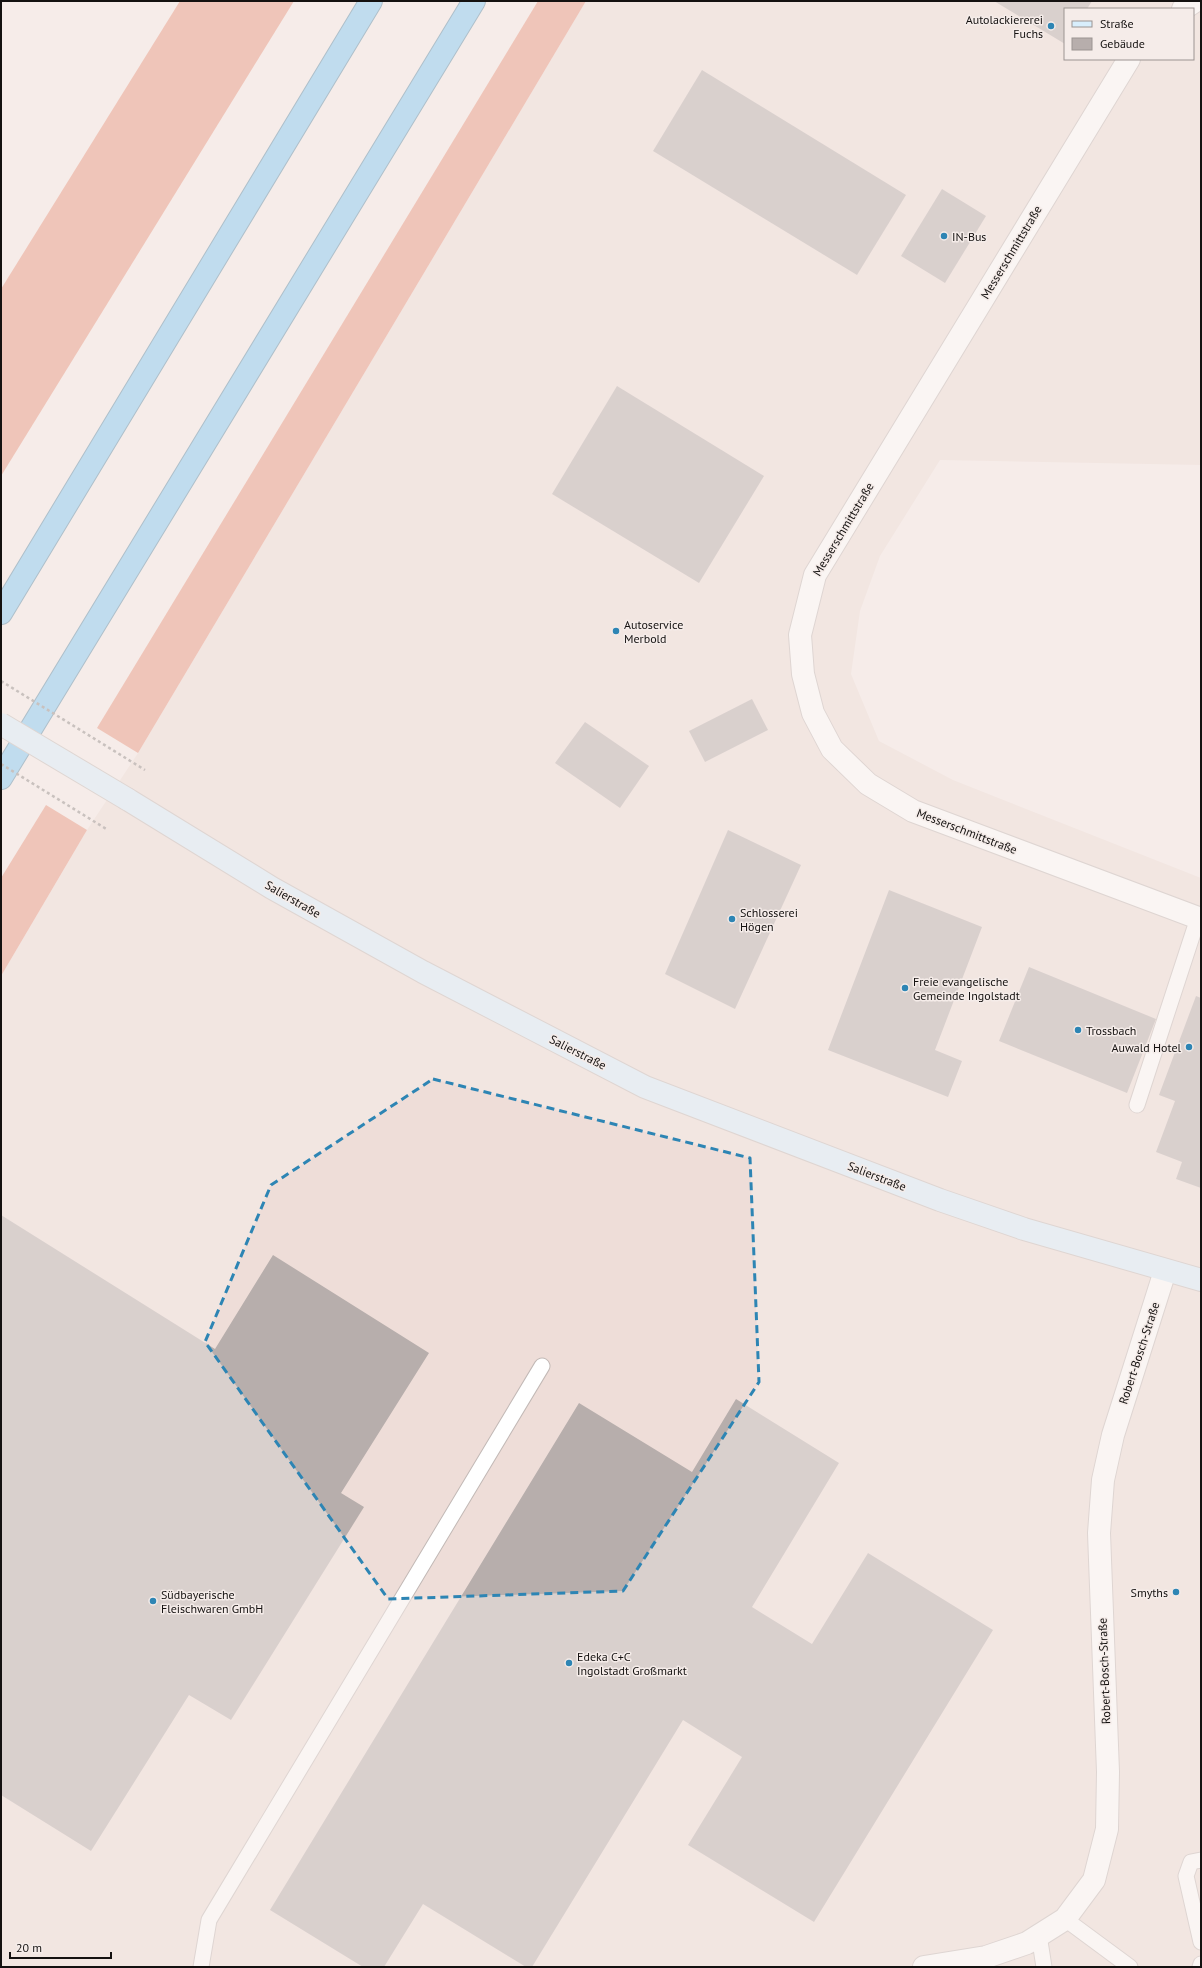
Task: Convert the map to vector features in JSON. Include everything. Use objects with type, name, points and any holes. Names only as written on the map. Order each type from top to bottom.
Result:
[{"type":"highway","points":[[1,613],[371,1]]},
{"type":"highway","points":[[1,778],[474,1]]},
{"type":"main road","name":"Salierstraße","points":[[1,724],[272,888],[423,972],[645,1087],[947,1202],[1024,1229],[1201,1280]]},
{"type":"street","points":[[1185,8],[1195,1]]},
{"type":"street","name":"Messerschmittstraße","points":[[1128,60],[815,575],[800,636],[803,674],[813,713],[832,749],[868,784],[913,811],[1199,918]]},
{"type":"street","name":"Robert-Bosch-Straße","points":[[924,1967],[986,1957],[1027,1943],[1065,1919],[1094,1880],[1107,1829],[1108,1772],[1099,1533],[1103,1480],[1117,1420],[1166,1271]]},
{"type":"lane","points":[[1137,1105],[1199,918]]},
{"type":"lane","points":[[201,1967],[209,1920],[542,1366]]},
{"type":"lane","points":[[1201,1860],[1191,1862],[1186,1876],[1201,1942]]},
{"type":"lane","points":[[1065,1919],[1130,1967]]},
{"type":"lane","points":[[1039,1935],[1044,1967]]},
{"type":"path","points":[[1,681],[145,770]]},
{"type":"path","points":[[1,764],[108,830]]},
{"type":"highlighted area","points":[[433,1079],[750,1158],[759,1382],[623,1591],[388,1599],[205,1342],[271,1185]]},
{"type":"shaded area","points":[[180,1],[294,1],[1,476],[1,289]]},
{"type":"shaded area","points":[[538,1],[586,1],[138,753],[97,728]]},
{"type":"shaded area","points":[[586,1],[1201,1],[1201,465],[940,460],[880,556],[860,611],[851,674],[879,741],[953,780],[1201,878],[1201,1967],[1,1967],[1,976],[87,830],[138,753]]},
{"type":"shaded area","points":[[46,805],[87,830],[1,976],[1,878]]},
{"type":"building","name":"Autolackiererei Fuchs","points":[[994,1],[1092,1],[1088,8],[1064,8],[1064,43]]},
{"type":"building","points":[[702,70],[906,195],[857,275],[653,151]]},
{"type":"building","name":"IN-Bus","points":[[942,189],[986,216],[945,283],[901,256]]},
{"type":"building","points":[[617,386],[764,476],[699,583],[552,494]]},
{"type":"building","points":[[752,699],[768,730],[705,762],[689,731]]},
{"type":"building","points":[[585,722],[649,766],[620,808],[555,763]]},
{"type":"building","name":"Schlosserei Högen","points":[[728,830],[801,865],[735,1009],[665,974]]},
{"type":"building","name":"Freie evangelische Gemeinde Ingolstadt","points":[[889,890],[982,927],[935,1050],[962,1061],[948,1097],[828,1050]]},
{"type":"building","name":"Trossbach","points":[[1029,967],[1156,1019],[1127,1093],[999,1041]]},
{"type":"building","name":"Auwald Hotel","points":[[1196,996],[1201,998],[1201,1188],[1176,1179],[1182,1162],[1156,1152],[1175,1101],[1159,1095]]},
{"type":"building","name":"Südbayerische Fleischwaren GmbH","points":[[1,1215],[215,1349],[273,1255],[429,1353],[341,1493],[364,1507],[231,1720],[189,1695],[91,1851],[1,1795]]},
{"type":"building","name":"Edeka C+C Ingolstadt Großmarkt","points":[[736,1399],[839,1463],[752,1607],[812,1644],[868,1553],[993,1630],[814,1922],[688,1845],[742,1757],[683,1720],[532,1967],[526,1967],[423,1904],[384,1967],[363,1967],[270,1910],[579,1403],[692,1472]]},
{"type":"place","name":"Autolackiererei Fuchs","points":[[1051,26]]},
{"type":"place","name":"IN-Bus","points":[[944,236]]},
{"type":"place","name":"Autoservice Merbold","points":[[616,631]]},
{"type":"place","name":"Schlosserei Högen","points":[[732,919]]},
{"type":"place","name":"Freie evangelische Gemeinde Ingolstadt","points":[[905,988]]},
{"type":"place","name":"Trossbach","points":[[1078,1030]]},
{"type":"place","name":"Auwald Hotel","points":[[1189,1047]]},
{"type":"place","name":"Smyths","points":[[1176,1592]]},
{"type":"place","name":"Südbayerische Fleischwaren GmbH","points":[[153,1601]]},
{"type":"place","name":"Edeka C+C Ingolstadt Großmarkt","points":[[569,1663]]}]
